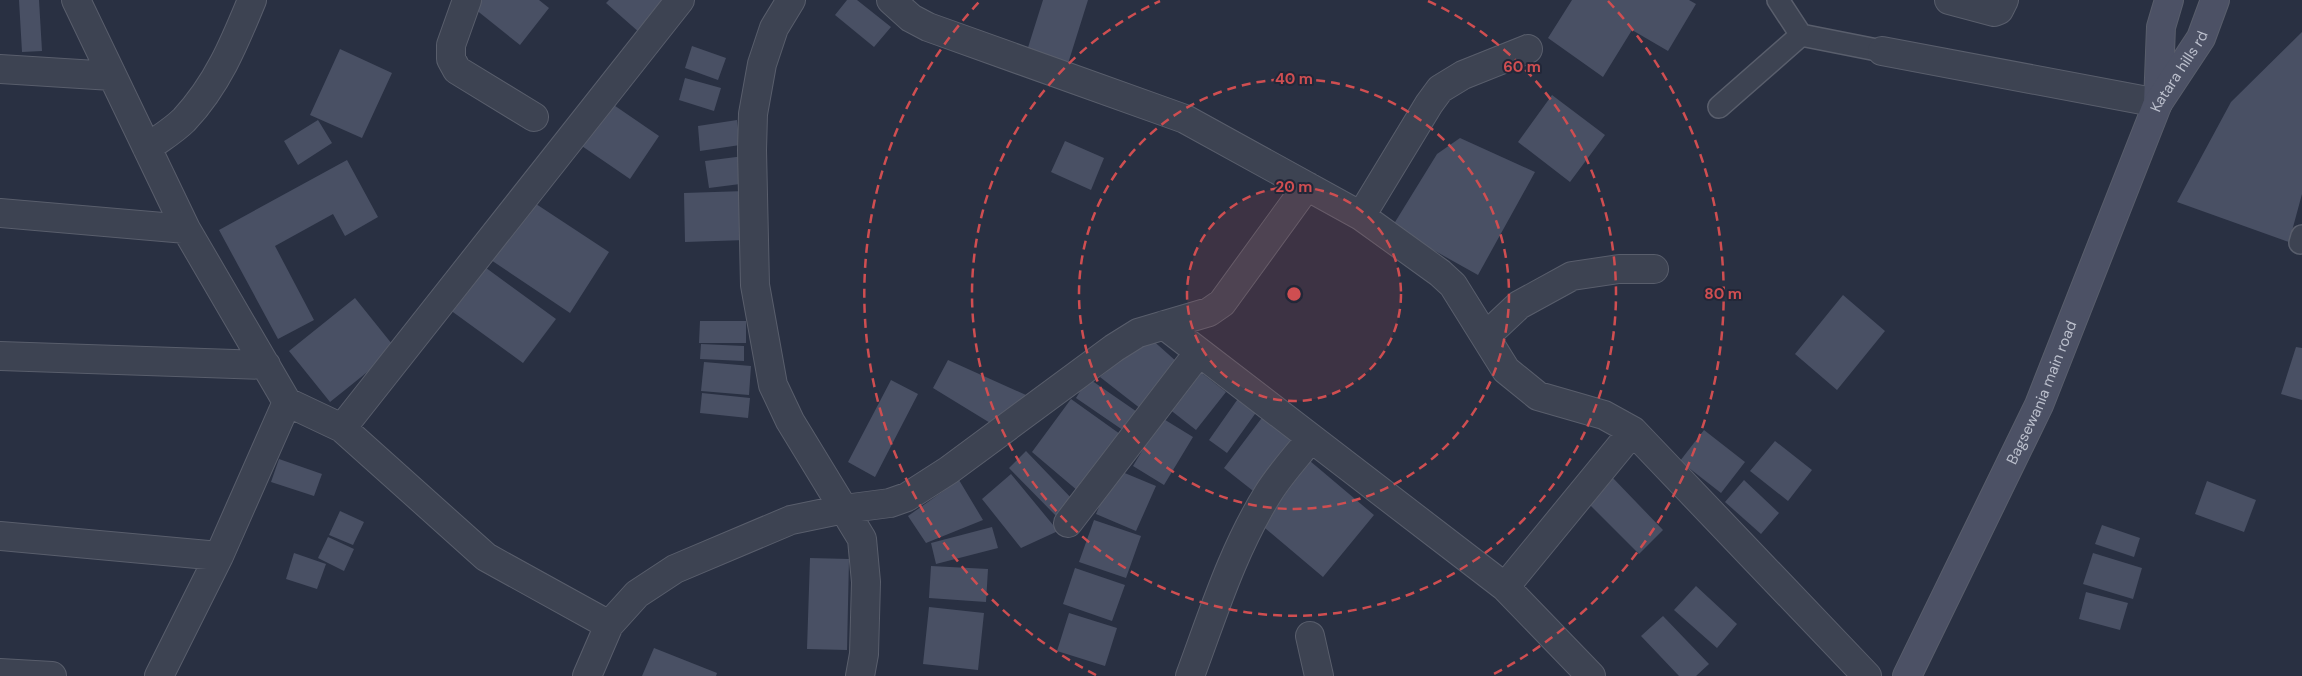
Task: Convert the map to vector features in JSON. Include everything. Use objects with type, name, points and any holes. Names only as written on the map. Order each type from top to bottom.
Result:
[{"type":"main road","name":"Katara hills rd","points":[[2158,103],[2161,27],[2169,0]]},
{"type":"main road","name":"Katara hills rd","points":[[2158,103],[2202,38],[2215,0]]},
{"type":"main road","name":"Bagsewania main road","points":[[1907,676],[2039,404],[2158,103]]},
{"type":"street","points":[[76,0],[186,229],[287,402],[342,428],[486,557],[609,625]]},
{"type":"street","points":[[147,148],[182,122],[216,79],[231,51],[252,0]]},
{"type":"street","points":[[467,0],[451,45],[451,59],[457,70],[534,117]]},
{"type":"street","points":[[342,428],[680,0]]},
{"type":"street","points":[[791,0],[774,28],[762,64],[753,114],[755,285],[773,385],[790,421],[862,538],[866,582],[864,654],[860,676]]},
{"type":"street","points":[[891,0],[911,18],[928,27],[1185,119],[1360,216],[1440,273],[1453,285],[1506,370],[1538,396],[1604,415],[1633,431],[1867,676]]},
{"type":"street","points":[[1949,0],[1994,12],[1999,10],[2004,0]]},
{"type":"street","points":[[1360,216],[1440,89],[1463,75],[1528,49]]},
{"type":"street","points":[[1882,50],[2158,103]]},
{"type":"street","points":[[0,69],[112,76]]},
{"type":"street","points":[[587,676],[609,625],[637,594],[675,569],[791,520],[844,509],[890,503],[907,497],[949,470],[1114,348],[1138,333],[1209,312],[1222,303],[1307,186]]},
{"type":"street","points":[[0,213],[186,229]]},
{"type":"street","points":[[1486,336],[1519,304],[1572,276],[1618,268],[1654,269]]},
{"type":"street","points":[[1164,325],[1505,587],[1591,676]]},
{"type":"street","points":[[1068,523],[1199,352]]},
{"type":"street","points":[[0,356],[266,365]]},
{"type":"street","points":[[159,676],[219,556],[287,402]]},
{"type":"street","points":[[1505,587],[1633,431]]},
{"type":"street","points":[[1190,676],[1231,566],[1252,523],[1270,491],[1311,438]]},
{"type":"street","points":[[0,536],[219,556]]},
{"type":"street","points":[[1310,636],[1319,676]]},
{"type":"street","points":[[10,674],[52,676]]},
{"type":"lane","points":[[1778,0],[1801,36],[1882,50]]},
{"type":"lane","points":[[1719,107],[1801,36]]},
{"type":"building","points":[[19,0],[39,0],[42,51],[22,52]]},
{"type":"building","points":[[473,0],[539,0],[549,8],[520,45],[470,5]]},
{"type":"building","points":[[609,0],[669,0],[640,33],[606,3]]},
{"type":"building","points":[[847,0],[857,0],[891,27],[874,47],[835,15]]},
{"type":"building","points":[[1043,0],[1088,0],[1066,70],[1025,57]]},
{"type":"building","points":[[1572,0],[1689,0],[1696,4],[1668,51],[1632,30],[1603,77],[1548,38]]},
{"type":"building","points":[[2302,32],[2302,194],[2289,242],[2177,202],[2231,102]]},
{"type":"building","points":[[692,46],[726,58],[718,80],[685,68]]},
{"type":"building","points":[[340,49],[392,73],[362,138],[310,115]]},
{"type":"building","points":[[685,78],[721,88],[714,111],[679,100]]},
{"type":"building","points":[[1552,95],[1605,135],[1570,182],[1518,142]]},
{"type":"building","points":[[605,99],[659,136],[630,179],[576,142]]},
{"type":"building","points":[[318,120],[332,143],[298,165],[284,141]]},
{"type":"building","points":[[737,120],[740,145],[700,151],[698,126]]},
{"type":"building","points":[[1460,138],[1535,172],[1478,275],[1392,227],[1437,154]]},
{"type":"building","points":[[1065,141],[1104,158],[1091,190],[1051,172]]},
{"type":"building","points":[[744,156],[748,183],[709,188],[705,161]]},
{"type":"building","points":[[347,160],[378,217],[345,236],[333,214],[275,246],[314,320],[278,339],[219,230]]},
{"type":"building","points":[[745,191],[746,240],[685,242],[684,193]]},
{"type":"building","points":[[530,200],[609,252],[570,313],[491,260]]},
{"type":"building","points":[[478,262],[556,319],[523,363],[446,307]]},
{"type":"building","points":[[1843,295],[1885,331],[1837,390],[1795,354]]},
{"type":"building","points":[[355,298],[396,349],[330,402],[289,351]]},
{"type":"building","points":[[700,321],[746,321],[746,343],[699,343]]},
{"type":"building","points":[[1149,337],[1177,362],[1141,409],[1100,377]]},
{"type":"building","points":[[701,344],[744,346],[744,361],[700,359]]},
{"type":"building","points":[[2296,347],[2302,348],[2302,400],[2281,394]]},
{"type":"building","points":[[948,360],[1026,395],[1000,429],[933,388]]},
{"type":"building","points":[[704,362],[751,366],[749,395],[701,391]]},
{"type":"building","points":[[1194,367],[1226,392],[1196,430],[1164,405]]},
{"type":"building","points":[[1088,378],[1143,416],[1130,435],[1076,398]]},
{"type":"building","points":[[891,380],[918,394],[875,477],[848,462]]},
{"type":"building","points":[[702,393],[750,398],[748,418],[700,413]]},
{"type":"building","points":[[1242,393],[1260,407],[1227,453],[1209,440]]},
{"type":"building","points":[[1071,399],[1120,434],[1078,491],[1032,452]]},
{"type":"building","points":[[1267,411],[1300,437],[1257,494],[1224,468]]},
{"type":"building","points":[[1162,418],[1193,437],[1164,485],[1133,466]]},
{"type":"building","points":[[1704,430],[1745,462],[1721,493],[1680,461]]},
{"type":"building","points":[[1775,441],[1812,470],[1788,501],[1750,471]]},
{"type":"building","points":[[1026,451],[1075,502],[1059,519],[1009,468]]},
{"type":"building","points":[[279,459],[322,474],[314,496],[271,482]]},
{"type":"building","points":[[1310,461],[1374,515],[1323,577],[1259,523]]},
{"type":"building","points":[[1115,469],[1156,486],[1136,531],[1096,514]]},
{"type":"building","points":[[1011,474],[1058,531],[1021,548],[982,499]]},
{"type":"building","points":[[1611,476],[1663,530],[1639,554],[1586,501]]},
{"type":"building","points":[[959,480],[983,520],[926,543],[908,516]]},
{"type":"building","points":[[1744,480],[1779,513],[1761,534],[1725,502]]},
{"type":"building","points":[[2207,481],[2256,500],[2244,532],[2195,514]]},
{"type":"building","points":[[340,511],[364,522],[353,545],[329,535]]},
{"type":"building","points":[[1094,520],[1141,536],[1126,578],[1079,562]]},
{"type":"building","points":[[2102,525],[2140,538],[2134,557],[2095,544]]},
{"type":"building","points":[[992,527],[998,548],[936,564],[931,543]]},
{"type":"building","points":[[328,537],[354,549],[344,571],[318,558]]},
{"type":"building","points":[[294,553],[326,564],[317,589],[286,579]]},
{"type":"building","points":[[2093,553],[2142,568],[2133,599],[2083,584]]},
{"type":"building","points":[[810,558],[849,559],[847,650],[807,649]]},
{"type":"building","points":[[931,566],[988,569],[986,602],[929,598]]},
{"type":"building","points":[[1075,568],[1125,585],[1112,621],[1063,604]]},
{"type":"building","points":[[1696,586],[1737,624],[1717,648],[1674,610]]},
{"type":"building","points":[[2086,592],[2128,603],[2120,630],[2079,619]]},
{"type":"building","points":[[929,607],[984,613],[978,670],[923,664]]},
{"type":"building","points":[[1069,613],[1117,628],[1105,666],[1057,651]]},
{"type":"building","points":[[1663,616],[1709,664],[1696,676],[1679,676],[1641,636]]},
{"type":"building","points":[[654,648],[717,673],[716,676],[642,676]]}]
